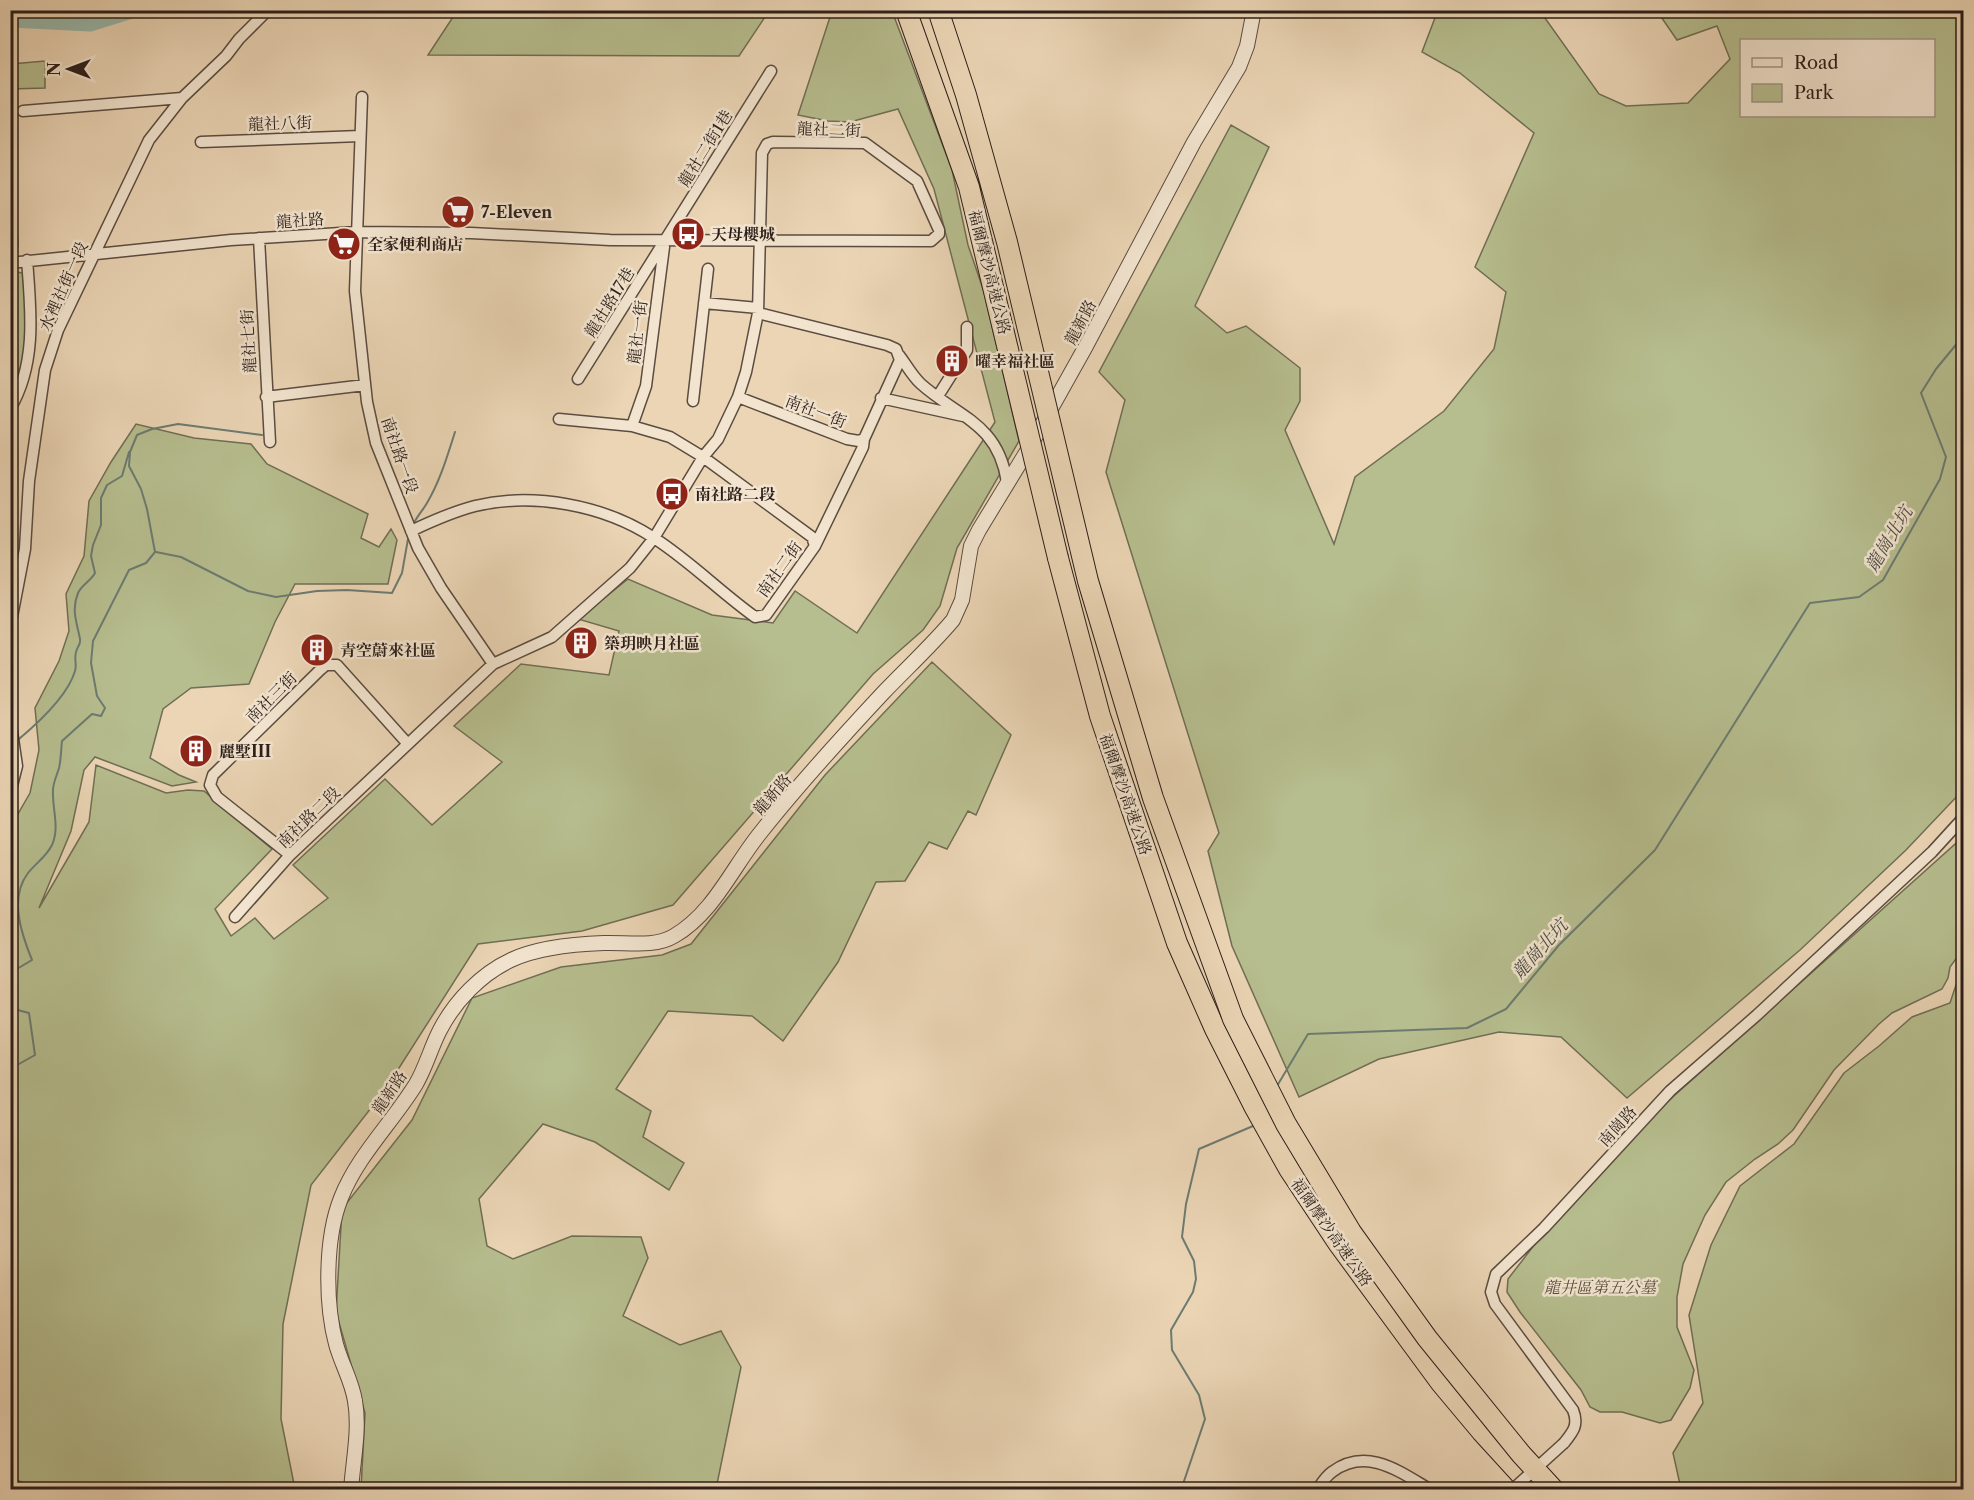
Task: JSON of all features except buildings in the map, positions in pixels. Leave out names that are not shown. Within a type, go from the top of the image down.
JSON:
[{"type":"highway","name":"福爾摩沙高速公路","points":[[906,10],[969,187],[1058,558],[1100,716],[1177,942],[1215,1029],[1289,1169],[1338,1243],[1441,1383],[1535,1490]]},
{"type":"highway","name":"福爾摩沙高速公路","points":[[938,10],[966,95],[1007,242],[1054,444],[1092,593],[1153,798],[1233,1019],[1286,1124],[1351,1232],[1427,1338],[1521,1454],[1554,1490]]},
{"type":"street","name":"水裡社街一段","points":[[10,627],[25,549],[29,481],[45,370],[58,330],[149,140],[182,98],[226,56],[239,39],[268,10]]},
{"type":"street","name":"龍新路","points":[[351,1490],[356,1407],[330,1321],[328,1250],[340,1200],[355,1168],[416,1083],[441,1029],[458,1002],[490,972],[512,959],[534,952],[604,943],[665,941],[683,930],[706,909],[759,833],[858,721],[953,620],[962,600],[972,546],[979,530],[1052,407],[1194,142],[1239,67],[1247,46],[1254,10]]},
{"type":"street","name":"龍社二街1巷","points":[[665,240],[771,71]]},
{"type":"street","points":[[356,232],[362,97]]},
{"type":"street","points":[[22,111],[182,98]]},
{"type":"street","name":"龍社八街","points":[[201,142],[360,136]]},
{"type":"street","name":"龍社二街","points":[[665,240],[761,241],[930,241],[939,234],[917,181],[865,143],[773,142],[767,144],[762,153],[761,241]]},
{"type":"street","name":"龍社路","points":[[10,263],[259,238],[356,232],[471,233],[518,237],[665,240]]},
{"type":"street","name":"南社路一段","points":[[356,232],[355,291],[365,385],[376,443],[418,548],[441,588],[493,664]]},
{"type":"street","name":"龍社七街","points":[[259,238],[270,442]]},
{"type":"street","name":"龍社路17巷","points":[[578,379],[665,240]]},
{"type":"street","name":"龍社一街","points":[[632,426],[646,386],[665,240]]},
{"type":"street","name":"南社路二段","points":[[235,917],[290,855],[493,664],[552,637],[630,568],[654,538],[703,457],[718,439],[738,397],[751,351],[758,310],[761,241]]},
{"type":"street","points":[[10,409],[26,374],[32,329],[27,260]]},
{"type":"street","points":[[693,401],[708,269]]},
{"type":"street","points":[[704,303],[758,310],[896,349],[921,384],[970,418],[996,449],[1005,470],[1007,482]]},
{"type":"street","points":[[938,396],[967,350],[967,327]]},
{"type":"street","name":"南社一街","points":[[738,397],[854,441],[864,439],[898,365],[899,355]]},
{"type":"street","points":[[266,397],[365,385]]},
{"type":"street","points":[[881,398],[970,418]]},
{"type":"street","name":"南社二街","points":[[411,531],[475,506],[503,502],[542,501],[600,512],[654,538],[755,617],[766,615],[815,546],[812,537],[703,457],[670,437],[632,426],[559,419]]},
{"type":"street","points":[[815,546],[864,439]]},
{"type":"street","name":"南社三街","points":[[290,855],[217,797],[210,785],[213,776],[320,670],[326,665],[337,665],[407,743]]},
{"type":"street","points":[[10,718],[17,766],[10,793]]},
{"type":"street","name":"南崗路","points":[[1512,1490],[1564,1443],[1574,1431],[1577,1419],[1573,1410],[1495,1304],[1491,1292],[1496,1274],[1544,1228],[1670,1091],[1757,1015],[1932,852],[1964,818]]},
{"type":"street","points":[[1317,1490],[1332,1472],[1350,1463],[1369,1461],[1387,1464],[1431,1490]]},
{"type":"green space","points":[[1438,10],[1540,11],[1599,94],[1626,106],[1688,103],[1730,59],[1717,26],[1677,40],[1657,11],[1963,11],[1963,790],[1906,850],[1800,950],[1627,1098],[1561,1037],[1499,1032],[1379,1059],[1299,1097],[1232,946],[1208,851],[1219,833],[1106,472],[1125,400],[1099,372],[1231,125],[1269,147],[1195,306],[1227,333],[1246,326],[1300,368],[1300,401],[1285,430],[1334,544],[1355,477],[1444,411],[1494,349],[1506,292],[1475,267],[1534,133],[1460,73],[1422,52]]},
{"type":"green space","points":[[457,11],[769,11],[739,56],[428,55]]},
{"type":"green space","points":[[832,11],[892,11],[952,170],[968,245],[984,292],[1019,441],[957,548],[940,606],[923,630],[873,674],[673,905],[582,931],[478,944],[385,1090],[311,1185],[283,1324],[281,1419],[295,1489],[43,1490],[11,1478],[11,826],[30,793],[39,750],[35,708],[59,661],[69,631],[66,594],[84,556],[89,501],[136,424],[194,438],[251,444],[267,464],[368,514],[361,538],[379,547],[391,529],[397,540],[388,584],[295,584],[275,622],[249,684],[191,688],[163,709],[150,758],[196,782],[172,786],[95,757],[84,770],[71,831],[39,908],[89,822],[96,765],[166,793],[188,790],[204,791],[272,849],[215,909],[231,936],[255,918],[274,939],[328,898],[293,865],[385,779],[432,825],[502,762],[454,726],[521,664],[609,675],[619,631],[578,619],[628,579],[712,615],[773,623],[795,591],[857,633],[995,422],[934,189],[898,109],[850,122],[828,121],[798,115]]},
{"type":"green space","points":[[45,61],[45,88],[11,89],[11,64]]},
{"type":"green space","points":[[10,107],[18,246],[11,247],[10,247]]},
{"type":"green space","points":[[11,273],[25,274],[26,345],[11,404]]},
{"type":"green space","points":[[932,662],[1011,735],[976,815],[968,811],[947,849],[929,842],[905,881],[876,882],[838,962],[783,1041],[752,1016],[668,1011],[616,1089],[651,1111],[643,1137],[684,1163],[669,1190],[595,1142],[543,1124],[479,1199],[487,1246],[513,1259],[572,1236],[641,1237],[648,1258],[623,1316],[680,1345],[721,1331],[741,1367],[716,1489],[361,1489],[365,1413],[336,1312],[342,1209],[412,1120],[472,998],[561,967],[662,955],[691,944],[825,775]]},
{"type":"green space","name":"龍井區第五公墓","points":[[1963,837],[1963,949],[1950,967],[1948,978],[1942,989],[1892,1013],[1879,1024],[1834,1070],[1793,1130],[1778,1144],[1726,1182],[1705,1215],[1683,1264],[1677,1297],[1677,1327],[1694,1370],[1690,1388],[1671,1420],[1660,1423],[1622,1412],[1600,1412],[1590,1407],[1581,1390],[1507,1292],[1508,1279],[1562,1209],[1618,1149],[1676,1094]]},
{"type":"green space","points":[[1963,964],[1963,1489],[1681,1489],[1673,1453],[1703,1403],[1689,1315],[1711,1245],[1740,1186],[1794,1144],[1844,1073],[1912,1017],[1950,1003]]},
{"type":"waterway","points":[[10,20],[90,24],[135,10]]},
{"type":"waterway","name":"龍崗北坑","points":[[1277,1086],[1308,1034],[1467,1028],[1506,1009],[1559,945],[1655,850],[1810,603],[1859,597],[1883,580],[1940,479],[1946,457],[1921,393],[1936,369],[1964,335]]},
{"type":"waterway","points":[[10,973],[32,960],[21,927],[19,893],[28,873],[47,853],[54,838],[56,825],[53,787],[60,765],[62,741],[92,714],[101,716],[105,708],[97,696],[91,663],[93,641],[129,570],[146,563],[155,552],[141,489],[129,466],[130,452],[137,435],[152,429],[178,424],[262,435]]},
{"type":"waterway","points":[[414,523],[436,486],[455,432]]},
{"type":"waterway","points":[[18,744],[19,739],[59,699],[75,671],[75,654],[80,641],[75,616],[76,599],[80,590],[95,573],[91,556],[101,525],[101,498],[107,485],[122,476],[129,452]]},
{"type":"waterway","points":[[156,552],[181,557],[248,591],[276,597],[317,591],[392,593],[402,573],[408,539]]},
{"type":"waterway","points":[[10,1008],[29,1013],[35,1055],[10,1069]]},
{"type":"waterway","name":"龍崗北坑","points":[[1181,1490],[1205,1419],[1199,1395],[1172,1350],[1171,1330],[1193,1292],[1196,1279],[1194,1261],[1182,1237],[1186,1204],[1199,1149],[1254,1124]]},
{"type":"place","name":"7-Eleven","points":[[458,212]]},
{"type":"place","name":"天母櫻城","points":[[688,234]]},
{"type":"place","name":"全家便利商店","points":[[344,244]]},
{"type":"place","name":"曜幸福社區","points":[[952,361]]},
{"type":"place","name":"南社路二段","points":[[672,494]]},
{"type":"place","name":"築玥映月社區","points":[[581,643]]},
{"type":"place","name":"青空蔚來社區","points":[[317,650]]},
{"type":"place","name":"麗墅III","points":[[196,751]]}]
